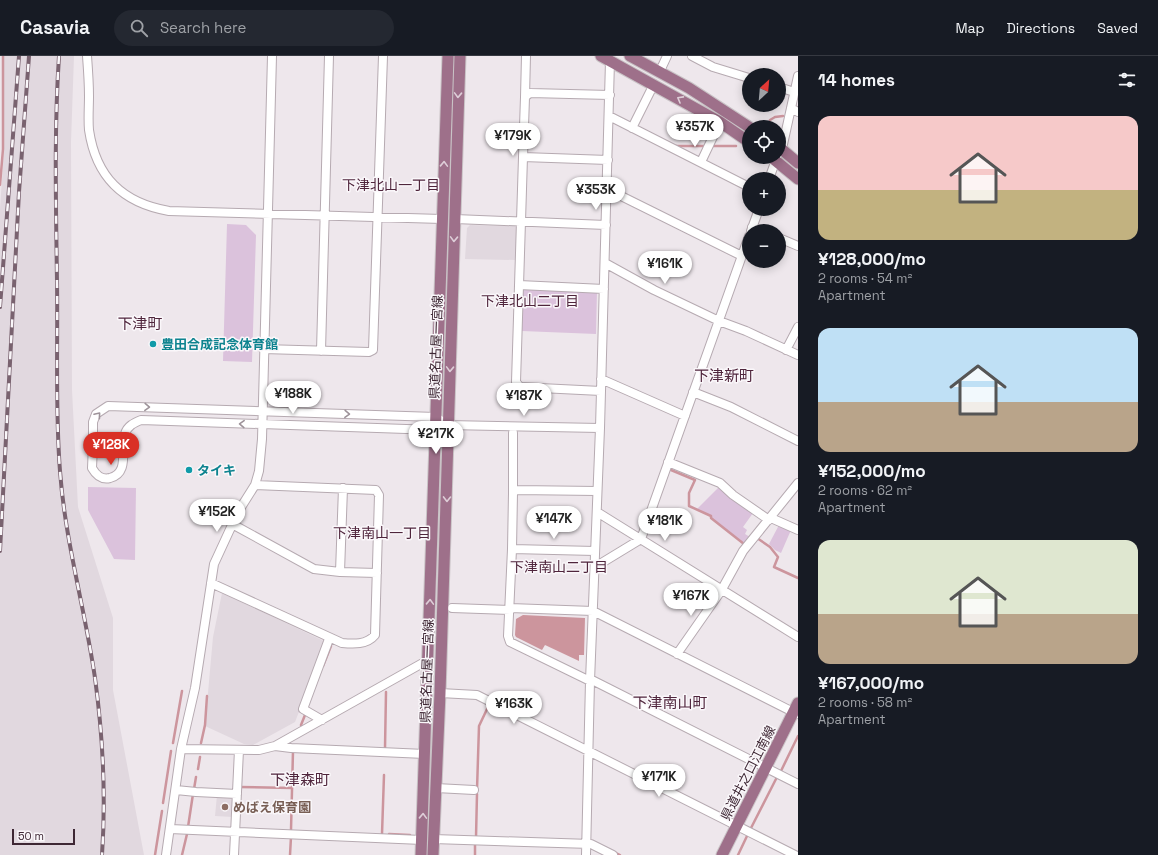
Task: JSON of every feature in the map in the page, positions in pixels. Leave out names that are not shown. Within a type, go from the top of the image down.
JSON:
[{"type":"main road","name":"県道名古屋一宮線","points":[[421,855],[448,56]]},
{"type":"main road","name":"県道名古屋一宮線","points":[[433,855],[447,510],[448,425],[460,56]]},
{"type":"main road","points":[[630,56],[660,71],[742,122]]},
{"type":"main road","points":[[606,58],[720,122],[742,137]]},
{"type":"main road","points":[[786,158],[798,163]]},
{"type":"main road","points":[[785,164],[798,179]]},
{"type":"main road","name":"県道井之口江南線","points":[[722,855],[797,710]]},
{"type":"street","points":[[87,56],[89,129],[98,162],[104,173],[121,192],[143,204],[169,211],[442,219]]},
{"type":"street","points":[[166,855],[181,749],[195,688],[214,564],[238,512],[255,485],[259,472],[262,424],[272,56]]},
{"type":"street","points":[[321,350],[329,56]]},
{"type":"street","points":[[263,349],[369,352],[373,350],[383,56]]},
{"type":"street","points":[[526,56],[516,382],[520,387],[601,390]]},
{"type":"street","points":[[660,71],[667,56]]},
{"type":"street","points":[[692,56],[713,67],[742,76]]},
{"type":"street","points":[[586,855],[590,680],[600,428],[610,95],[606,58]]},
{"type":"street","points":[[786,131],[794,110],[794,92],[798,76]]},
{"type":"street","points":[[632,128],[654,84]]},
{"type":"street","points":[[786,89],[794,92]]},
{"type":"street","points":[[525,97],[530,93],[610,95]]},
{"type":"street","points":[[609,116],[742,183]]},
{"type":"street","points":[[700,162],[720,122]]},
{"type":"street","points":[[523,157],[608,160]]},
{"type":"street","points":[[595,567],[641,539],[742,256],[607,189]]},
{"type":"street","points":[[454,219],[606,225]]},
{"type":"street","points":[[786,241],[798,246]]},
{"type":"street","points":[[605,263],[654,290],[719,321],[746,330],[798,355]]},
{"type":"street","points":[[519,286],[604,288]]},
{"type":"street","points":[[786,350],[798,327]]},
{"type":"street","points":[[601,379],[685,416]]},
{"type":"street","points":[[694,392],[731,407],[798,441]]},
{"type":"street","points":[[448,425],[436,417],[108,406],[96,414],[93,422],[92,468],[97,476],[106,479],[114,477],[120,472],[124,461],[124,435],[127,429],[141,420],[435,430],[448,425],[600,428]]},
{"type":"street","points":[[514,433],[512,549],[508,636],[510,642],[590,680],[798,784]]},
{"type":"street","points":[[668,462],[720,483],[733,495],[770,519],[798,530]]},
{"type":"street","points":[[678,654],[722,591],[743,551],[798,483]]},
{"type":"street","points":[[211,583],[329,639],[342,643],[356,644],[371,640],[375,635],[379,495],[376,490],[255,485]]},
{"type":"street","points":[[340,572],[343,488]]},
{"type":"street","points":[[513,493],[516,490],[597,491]]},
{"type":"street","points":[[597,512],[798,638]]},
{"type":"street","points":[[232,524],[314,569],[340,572],[377,573]]},
{"type":"street","points":[[512,549],[595,551]]},
{"type":"street","points":[[452,608],[593,611],[678,654],[797,710]]},
{"type":"street","points":[[322,720],[303,710],[329,639]]},
{"type":"street","points":[[181,749],[259,750],[275,746],[428,660]]},
{"type":"street","points":[[440,693],[477,695],[795,855]]},
{"type":"street","points":[[275,746],[425,754]]},
{"type":"street","points":[[234,855],[239,750]]},
{"type":"street","points":[[436,788],[474,790]]},
{"type":"street","points":[[176,790],[237,794]]},
{"type":"street","points":[[170,830],[422,840]]},
{"type":"street","points":[[433,839],[591,844],[613,855]]},
{"type":"shaded area","points":[[4,56],[74,56],[71,142],[72,390],[78,507],[113,618],[113,690],[144,855],[0,855],[0,209],[4,149]]},
{"type":"shaded area","points":[[227,224],[246,225],[256,235],[252,362],[223,361]]},
{"type":"shaded area","points":[[470,225],[515,226],[518,229],[516,260],[465,259],[467,228]]},
{"type":"shaded area","points":[[526,288],[597,291],[596,334],[522,331],[522,291]]},
{"type":"shaded area","points":[[88,487],[136,488],[135,560],[114,559],[88,510]]},
{"type":"shaded area","points":[[719,487],[753,513],[743,527],[747,530],[745,534],[750,537],[745,544],[711,516],[697,509]]},
{"type":"shaded area","points":[[779,525],[791,530],[781,553],[769,544]]},
{"type":"shaded area","points":[[222,593],[326,642],[295,722],[253,745],[244,744],[205,726],[213,637]]},
{"type":"shaded area","points":[[523,615],[585,618],[584,655],[579,655],[579,661],[545,645],[542,650],[516,637],[516,619]]},
{"type":"shaded area","name":"めばえ保育園","points":[[217,795],[234,798],[233,817],[215,816]]},
{"type":"waterway","points":[[0,185],[3,149],[3,56]]},
{"type":"waterway","points":[[770,120],[775,117],[783,116]]},
{"type":"waterway","points":[[676,146],[705,146]]},
{"type":"waterway","points":[[712,146],[736,146]]},
{"type":"waterway","points":[[671,470],[695,480],[689,493],[689,506],[711,516],[711,518],[744,544]]},
{"type":"waterway","points":[[757,538],[770,547],[778,557],[774,567],[798,578]]},
{"type":"waterway","points":[[323,666],[331,646]]},
{"type":"waterway","points":[[173,743],[182,691]]},
{"type":"waterway","points":[[385,748],[386,692]]},
{"type":"waterway","points":[[201,743],[205,725],[207,696]]},
{"type":"waterway","points":[[477,790],[479,726],[488,707]]},
{"type":"waterway","points":[[301,725],[305,715]]},
{"type":"waterway","points":[[780,773],[798,736]]},
{"type":"waterway","points":[[163,803],[171,751]]},
{"type":"waterway","points":[[291,830],[293,751]]},
{"type":"waterway","points":[[198,769],[200,757]]},
{"type":"waterway","points":[[382,834],[384,775]]},
{"type":"waterway","points":[[194,789],[196,777]]},
{"type":"waterway","points":[[750,830],[777,777]]},
{"type":"waterway","points":[[239,787],[292,788]]},
{"type":"waterway","points":[[188,827],[193,794]]},
{"type":"waterway","points":[[476,837],[477,794]]},
{"type":"waterway","points":[[155,855],[162,811]]},
{"type":"waterway","points":[[182,855],[187,834]]},
{"type":"waterway","points":[[389,834],[410,835]]},
{"type":"waterway","points":[[738,855],[747,836]]},
{"type":"waterway","points":[[290,855],[291,837]]},
{"type":"waterway","points":[[475,843],[475,855]]},
{"type":"waterway","points":[[614,852],[620,855]]},
{"type":"railway","points":[[0,307],[19,56]]},
{"type":"railway","points":[[0,551],[19,192],[29,56]]},
{"type":"railway","points":[[59,56],[56,112],[58,447],[66,523],[91,652],[98,700],[104,789],[102,855]]},
{"type":"place","name":"豊田合成記念体育館","points":[[153,344]]},
{"type":"place","name":"タイキ","points":[[189,470]]},
{"type":"place","name":"めばえ保育園","points":[[225,807]]},
{"type":"district","name":"下津北山一丁目","points":[[391,185]]},
{"type":"district","name":"下津北山二丁目","points":[[530,301]]},
{"type":"district","name":"下津町","points":[[140,323]]},
{"type":"district","name":"下津新町","points":[[724,375]]},
{"type":"district","name":"下津南山一丁目","points":[[382,533]]},
{"type":"district","name":"下津南山二丁目","points":[[559,567]]},
{"type":"district","name":"下津南山町","points":[[670,702]]},
{"type":"district","name":"下津森町","points":[[300,779]]}]
